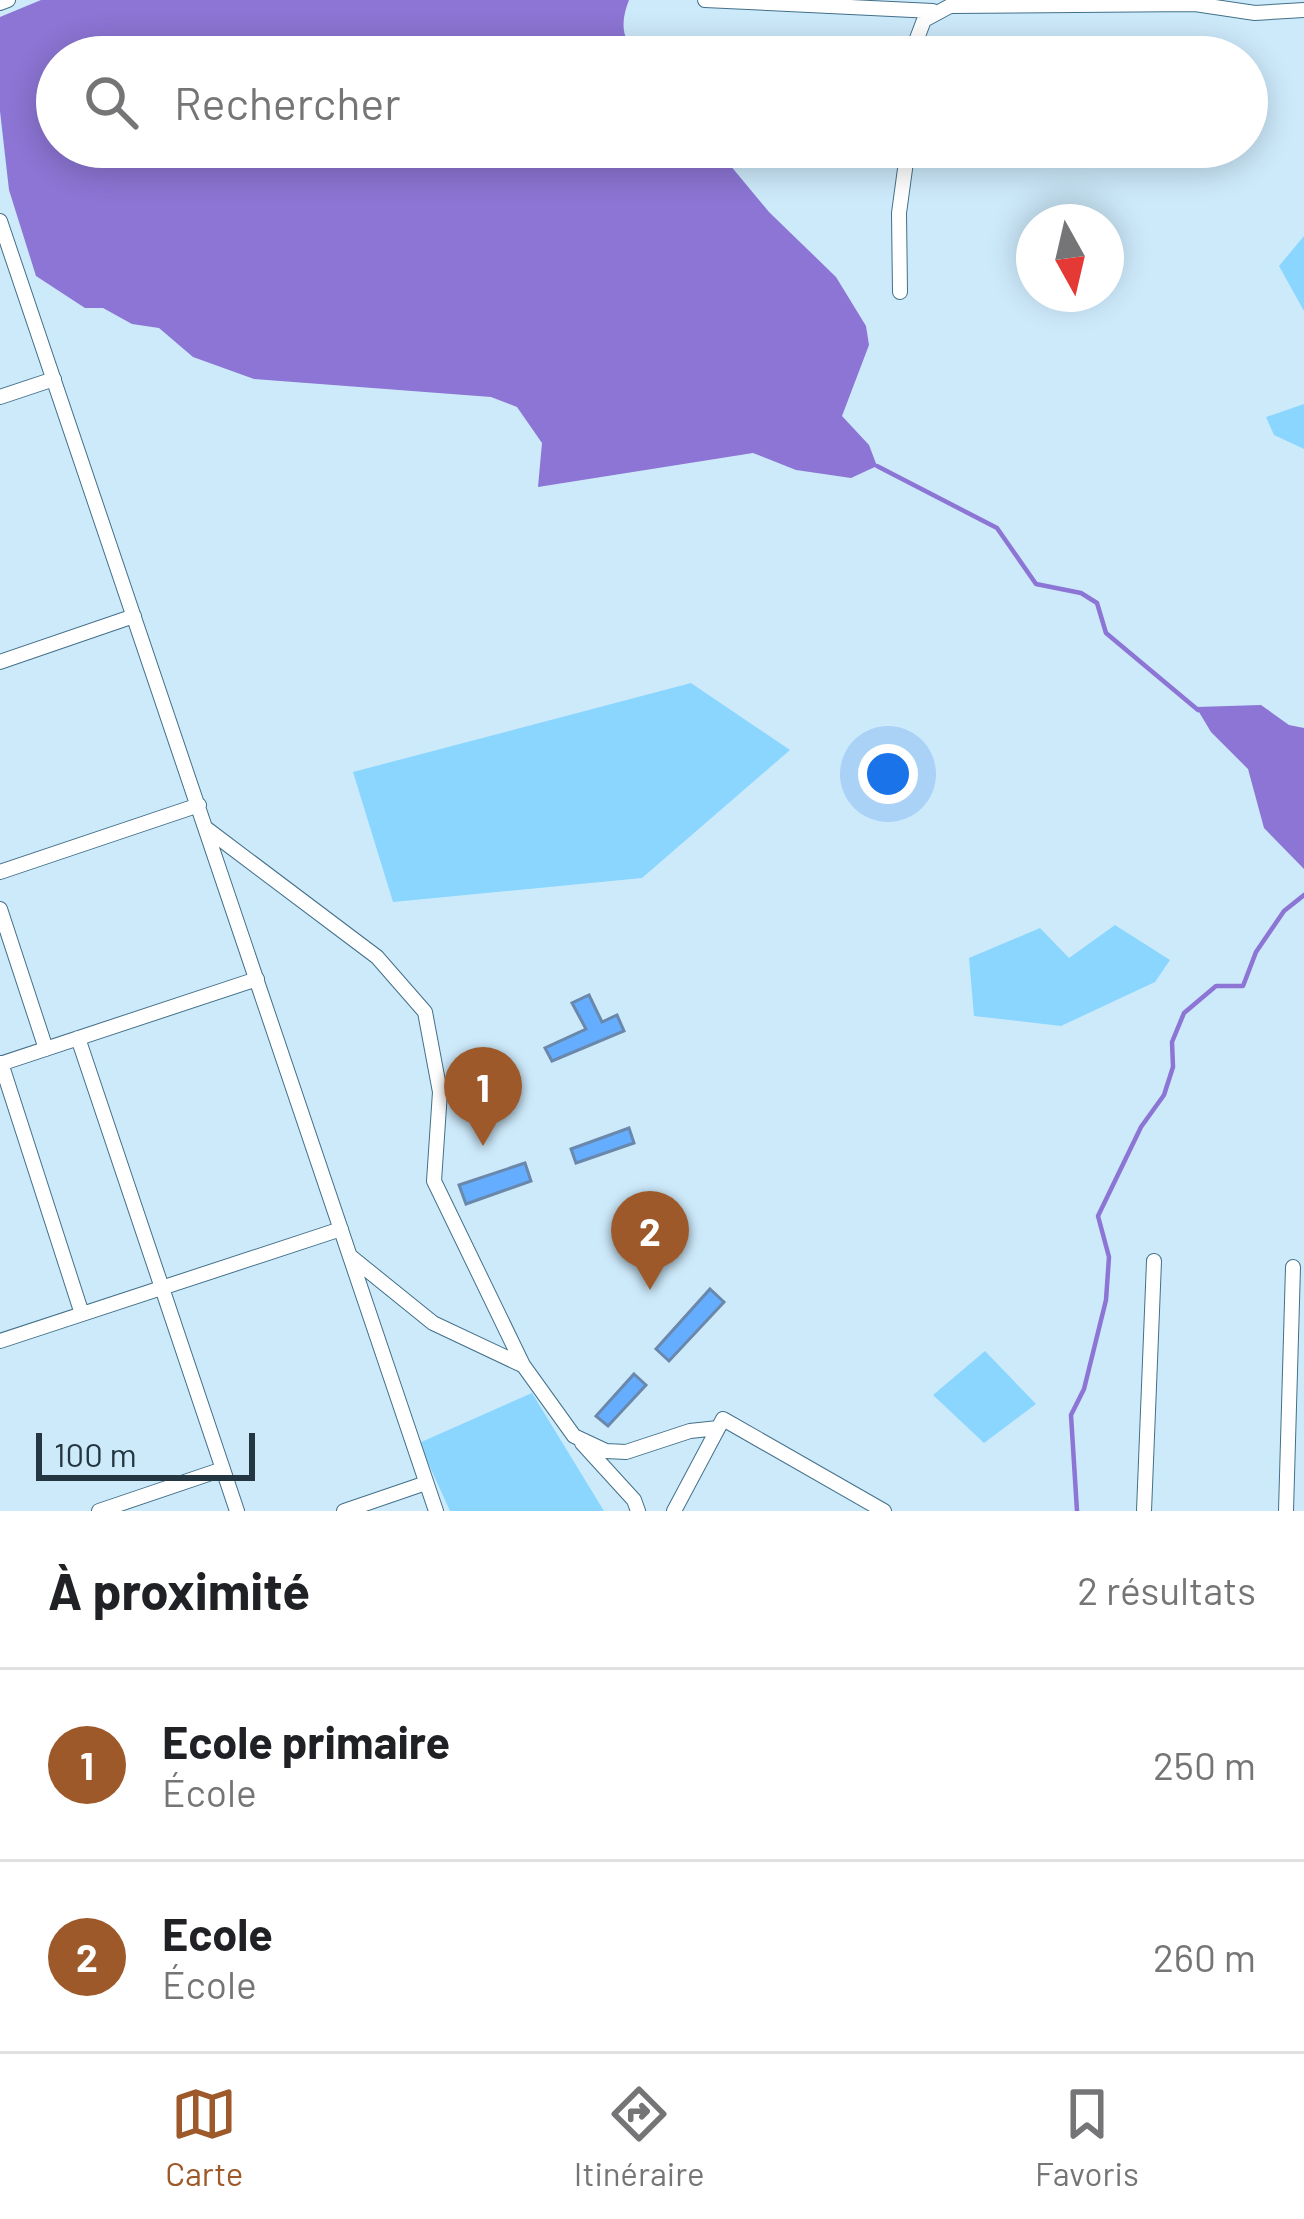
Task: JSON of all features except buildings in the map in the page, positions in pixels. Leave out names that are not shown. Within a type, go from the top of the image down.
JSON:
[{"type":"street","points":[[705,0],[933,11],[950,6],[1100,4],[1195,4],[1255,13],[1304,10]]},
{"type":"street","points":[[918,36],[933,11]]},
{"type":"street","points":[[900,292],[899,213],[905,168]]},
{"type":"street","points":[[0,221],[436,1511]]},
{"type":"street","points":[[0,397],[54,379]]},
{"type":"street","points":[[0,662],[134,616]]},
{"type":"street","points":[[0,872],[199,805]]},
{"type":"street","points":[[207,829],[377,957],[425,1012],[440,1092],[434,1181],[523,1365],[574,1436],[634,1500],[638,1511]]},
{"type":"street","points":[[0,909],[46,1049]]},
{"type":"street","points":[[82,1314],[0,1064],[257,979]]},
{"type":"street","points":[[78,1038],[237,1511]]},
{"type":"street","points":[[0,1341],[341,1229]]},
{"type":"street","points":[[350,1256],[433,1323],[523,1365]]},
{"type":"street","points":[[1144,1511],[1154,1262]]},
{"type":"street","points":[[1286,1511],[1296,1485],[1292,1267]]},
{"type":"street","points":[[674,1511],[723,1419],[884,1511]]},
{"type":"street","points":[[574,1436],[606,1450],[626,1452],[718,1428]]},
{"type":"street","points":[[99,1511],[223,1469]]},
{"type":"street","points":[[344,1511],[427,1483]]},
{"type":"shaded area","points":[[41,0],[629,0],[624,16],[626,36],[36,36],[36,168],[732,168],[769,212],[836,277],[866,326],[869,345],[842,416],[869,445],[877,466],[851,478],[796,470],[753,453],[538,487],[542,443],[517,407],[491,397],[254,379],[193,357],[159,328],[132,324],[103,308],[85,308],[36,276],[9,190],[0,111],[0,17]]},
{"type":"shaded area","points":[[1304,236],[1304,311],[1279,266]]},
{"type":"shaded area","points":[[1304,404],[1304,449],[1274,435],[1266,417]]},
{"type":"shaded area","points":[[691,683],[790,750],[642,878],[393,902],[353,772]]},
{"type":"shaded area","points":[[1261,705],[1289,725],[1304,728],[1304,869],[1264,828],[1248,769],[1211,732],[1196,707]]},
{"type":"shaded area","points":[[1115,925],[1170,960],[1155,982],[1061,1026],[974,1016],[969,958],[1040,928],[1069,958]]},
{"type":"shaded area","points":[[985,1351],[1036,1404],[984,1443],[933,1395]]},
{"type":"shaded area","points":[[532,1393],[604,1511],[450,1511],[419,1443]]},
{"type":"waterway","points":[[877,466],[997,528],[1036,584],[1081,593],[1097,603],[1106,633],[1198,710]]},
{"type":"waterway","points":[[1077,1511],[1071,1415],[1084,1389],[1106,1300],[1109,1257],[1098,1216],[1141,1127],[1164,1095],[1173,1067],[1172,1042],[1184,1013],[1216,986],[1243,986],[1256,952],[1284,911],[1304,895]]},
{"type":"place","name":"Ecole primaire","points":[[483,1146]]},
{"type":"place","name":"Ecole","points":[[650,1290]]}]
